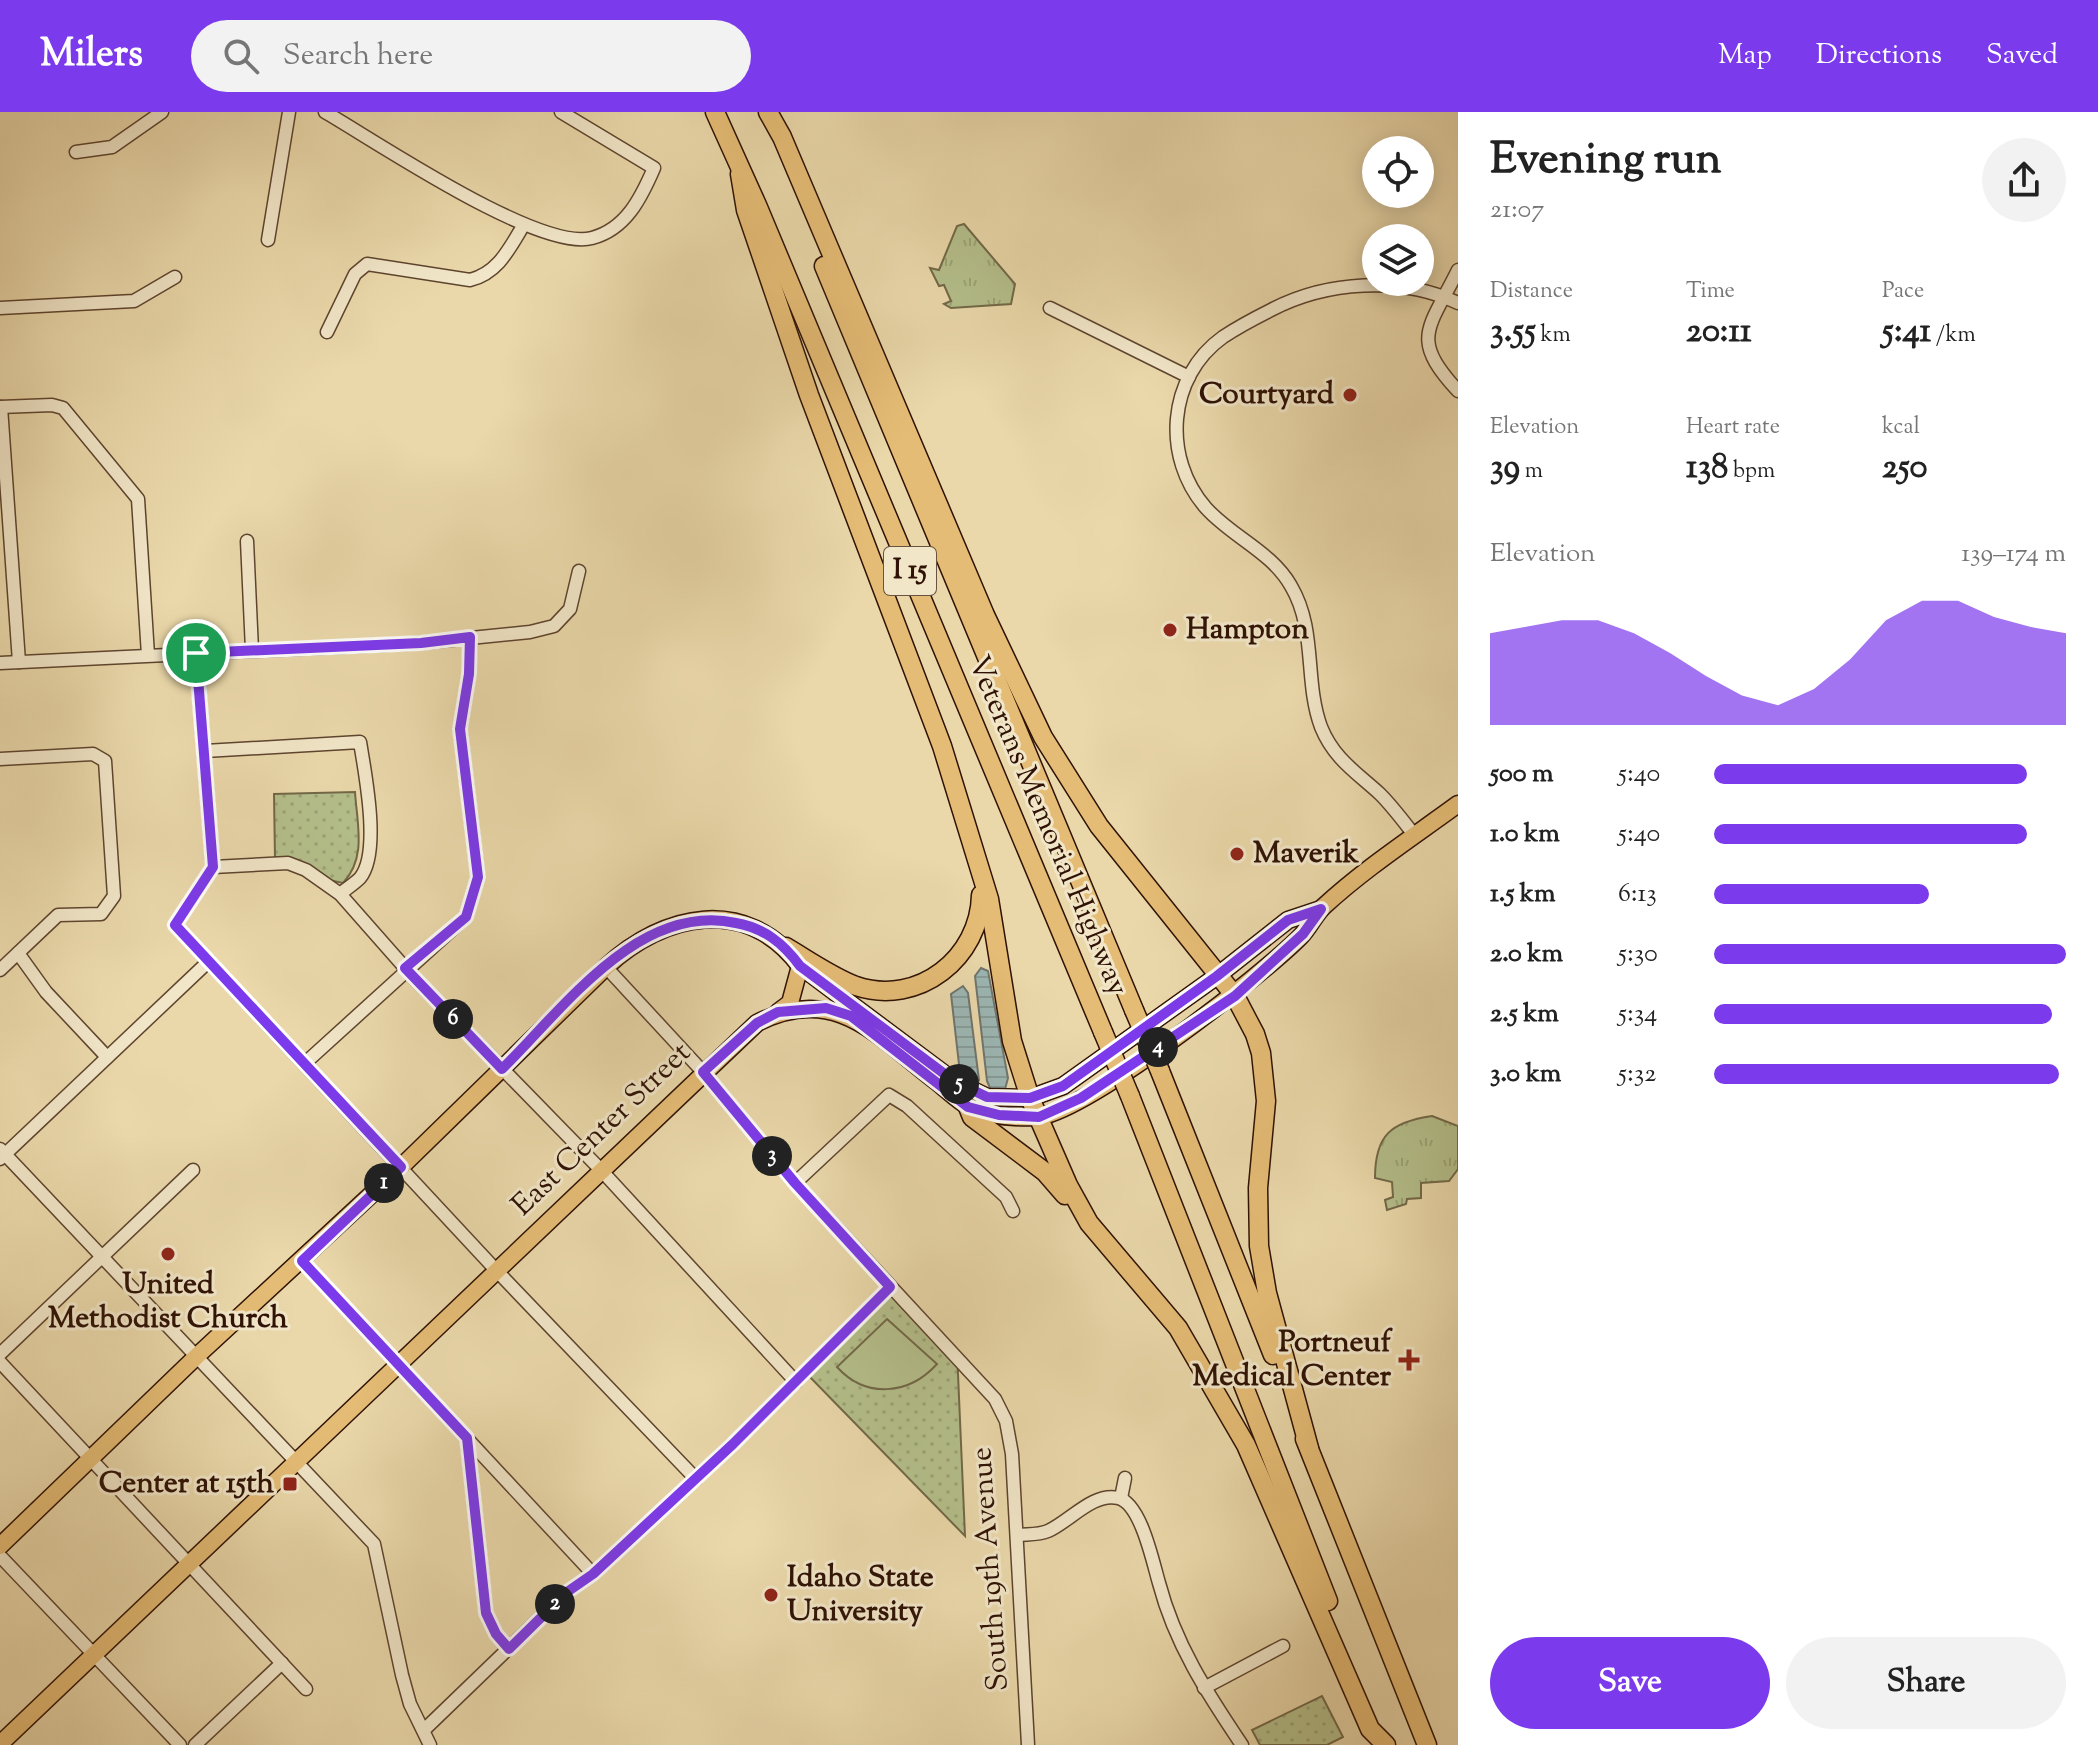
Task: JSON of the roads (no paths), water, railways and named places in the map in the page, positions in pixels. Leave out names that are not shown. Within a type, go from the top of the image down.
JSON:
[{"type":"highway","name":"Veterans Memorial Highway","points":[[715,112],[740,174],[763,219],[1130,1096],[1386,1745]]},
{"type":"highway","name":"Veterans Memorial Highway","points":[[766,112],[771,139],[1038,787],[1160,1071],[1427,1745]]},
{"type":"highway","points":[[766,112],[782,137],[985,615],[1043,737],[1099,826],[1235,996],[1248,1017],[1261,1053],[1266,1101],[1258,1188],[1259,1246],[1267,1293],[1309,1448]]},
{"type":"highway","points":[[740,174],[746,210],[809,395],[942,746],[989,899],[1012,1041],[1030,1098],[1068,1185],[1089,1223]]},
{"type":"highway","points":[[786,947],[858,986],[888,990],[930,979],[957,961],[980,923],[979,869]]},
{"type":"highway","points":[[968,1107],[972,1117],[1045,1172],[1178,1328],[1207,1373],[1246,1445],[1370,1729],[1386,1745]]},
{"type":"main road","name":"East Center Street","points":[[0,1744],[495,1269],[757,1023],[778,1012],[814,1007],[851,1016],[968,1107],[999,1115],[1039,1117],[1081,1098],[1235,996],[1303,934],[1321,909],[1458,804]]},
{"type":"main road","name":"East Center Street","points":[[786,947],[800,966],[954,1081],[987,1097],[1030,1098],[1063,1086],[1217,976],[1288,920],[1321,909]]},
{"type":"main road","points":[[0,1546],[199,1354],[401,1167],[626,948],[655,930],[691,919],[748,925],[786,947]]},
{"type":"main road","points":[[778,1012],[790,1003],[800,966]]},
{"type":"street","points":[[76,152],[112,147],[162,112]]},
{"type":"street","points":[[268,240],[289,112]]},
{"type":"street","points":[[325,112],[523,226],[561,239],[589,239],[616,227],[643,193],[654,168],[561,112]]},
{"type":"street","points":[[327,332],[355,274],[367,264],[470,280],[486,276],[502,260],[523,226]]},
{"type":"street","points":[[1458,270],[1428,335],[1427,347],[1438,371],[1458,391]]},
{"type":"street","points":[[0,308],[134,301],[175,277]]},
{"type":"street","points":[[1415,836],[1379,793],[1342,763],[1330,745],[1317,714],[1308,628],[1291,584],[1270,561],[1220,522],[1194,493],[1175,436],[1178,406],[1189,377],[1222,338],[1309,293],[1392,287],[1429,291],[1458,303]]},
{"type":"street","points":[[1050,308],[1189,377]]},
{"type":"street","points":[[19,662],[0,407],[52,405],[63,408],[138,499],[148,655]]},
{"type":"street","points":[[247,541],[252,650]]},
{"type":"street","points":[[0,663],[421,643],[514,634],[554,626],[570,609],[579,571]]},
{"type":"street","points":[[304,1064],[405,968],[466,917],[478,877],[460,729],[469,674],[470,637]]},
{"type":"street","points":[[196,653],[213,867],[175,925],[495,1269],[696,1479]]},
{"type":"street","points":[[205,751],[360,742],[370,830],[368,860],[360,877],[340,894]]},
{"type":"street","points":[[0,759],[93,754],[105,761],[114,896],[101,914],[58,915],[0,970]]},
{"type":"street","points":[[213,867],[288,863],[306,870],[340,894],[405,968],[601,1170],[796,1382]]},
{"type":"street","points":[[18,953],[46,992],[107,1057]]},
{"type":"street","points":[[209,961],[2,1154],[199,1354],[374,1544],[381,1562],[410,1704],[425,1729],[430,1745]]},
{"type":"street","name":"South 19th Avenue","points":[[606,967],[703,1072],[795,1183],[995,1399],[1006,1421],[1018,1535],[1028,1745]]},
{"type":"street","points":[[795,1183],[889,1095],[907,1106],[1006,1197],[1013,1211]]},
{"type":"street","points":[[0,1354],[193,1170]]},
{"type":"street","points":[[302,1261],[593,1574]]},
{"type":"street","points":[[425,1729],[567,1592],[593,1574],[696,1479],[890,1287]]},
{"type":"street","points":[[0,1362],[306,1689]]},
{"type":"street","points":[[467,1438],[486,1613],[496,1634],[509,1649]]},
{"type":"street","points":[[1121,1498],[1125,1478]]},
{"type":"street","points":[[1018,1535],[1045,1533],[1089,1504],[1109,1497],[1121,1498],[1140,1521],[1164,1602],[1186,1659],[1242,1745]]},
{"type":"street","points":[[0,1556],[180,1745]]},
{"type":"street","points":[[1204,1688],[1283,1646]]},
{"type":"street","points":[[195,1745],[282,1663]]},
{"type":"water","points":[[981,968],[988,971],[1008,1078],[1004,1093],[993,1095],[987,1081],[975,976]]},
{"type":"water","points":[[963,986],[968,993],[979,1080],[975,1087],[961,1082],[951,994]]},
{"type":"place","name":"Courtyard","points":[[1350,395]]},
{"type":"place","name":"Hampton","points":[[1170,630]]},
{"type":"place","name":"Maverik","points":[[1237,854]]},
{"type":"place","name":"United Methodist Church","points":[[168,1254]]},
{"type":"place","name":"Portneuf Medical Center","points":[[1409,1360]]},
{"type":"place","name":"Center at 15th","points":[[290,1484]]},
{"type":"place","name":"Idaho State University","points":[[771,1595]]}]
